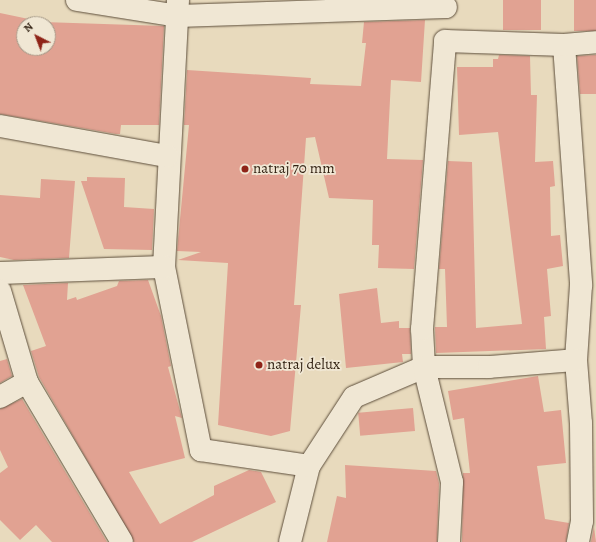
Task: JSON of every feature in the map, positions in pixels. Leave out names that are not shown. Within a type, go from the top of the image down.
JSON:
[{"type":"street","points":[[77,0],[178,8],[447,4],[422,329],[424,367],[452,482],[450,542]]},
{"type":"street","points":[[178,8],[167,156],[164,267],[201,450],[309,466]]},
{"type":"street","points":[[445,41],[564,45],[596,42]]},
{"type":"street","points":[[564,45],[588,284],[576,360],[589,422],[582,521],[578,542]]},
{"type":"street","points":[[0,126],[167,156]]},
{"type":"street","points":[[0,273],[164,267]]},
{"type":"street","points":[[0,291],[27,382],[122,542]]},
{"type":"street","points":[[290,542],[309,466],[354,396],[424,367],[489,367],[576,360]]},
{"type":"street","points":[[0,396],[27,382]]},
{"type":"building","points":[[503,0],[541,0],[541,30],[503,30]]},
{"type":"building","points":[[574,0],[596,0],[596,31],[574,31]]},
{"type":"building","points":[[0,13],[16,16],[16,56],[56,56],[56,22],[164,26],[159,125],[121,125],[120,134],[0,114]]},
{"type":"building","points":[[425,20],[421,82],[391,80],[387,159],[423,160],[414,269],[378,268],[379,245],[372,245],[373,200],[329,198],[315,137],[306,138],[294,305],[301,305],[290,431],[271,436],[218,425],[228,263],[178,260],[201,252],[177,251],[189,125],[184,125],[187,70],[311,78],[310,84],[361,86],[366,43],[362,43],[364,22]]},
{"type":"building","points":[[499,55],[530,56],[531,95],[537,95],[535,162],[553,161],[555,186],[550,187],[551,236],[560,235],[563,266],[547,269],[551,316],[544,317],[546,349],[436,353],[435,327],[447,327],[445,269],[439,269],[448,161],[472,162],[476,328],[522,324],[498,132],[459,135],[457,67],[493,67],[493,59],[498,59]]},
{"type":"building","points":[[596,55],[596,94],[580,94],[577,56]]},
{"type":"building","points":[[87,177],[125,178],[124,207],[154,209],[152,250],[104,249],[81,181],[87,181]]},
{"type":"building","points":[[41,179],[75,181],[69,258],[14,260],[0,257],[0,195],[40,198]]},
{"type":"building","points":[[148,280],[161,316],[171,366],[168,367],[182,418],[175,416],[185,458],[129,472],[160,524],[214,495],[214,486],[249,470],[261,472],[276,502],[192,542],[134,542],[39,377],[31,351],[46,346],[23,285],[68,283],[67,300],[76,297],[77,300],[117,286],[119,281]]},
{"type":"building","points":[[377,288],[381,323],[399,321],[399,328],[410,328],[411,354],[402,354],[403,362],[346,368],[339,294]]},
{"type":"building","points":[[7,359],[12,376],[0,383],[0,361]]},
{"type":"building","points":[[538,376],[544,412],[561,410],[566,463],[537,466],[545,519],[569,523],[566,542],[462,542],[463,473],[470,473],[464,418],[453,420],[448,391]]},
{"type":"building","points":[[22,399],[107,542],[52,542],[36,525],[20,540],[0,520],[0,473],[8,467],[0,450],[0,409]]},
{"type":"building","points":[[413,408],[415,431],[360,436],[358,413]]},
{"type":"building","points":[[345,465],[436,471],[439,483],[437,542],[327,542],[337,496],[346,498]]},
{"type":"building","points":[[594,527],[596,542],[591,542]]},
{"type":"place","name":"natraj 70 mm","points":[[245,169]]},
{"type":"place","name":"natraj delux","points":[[259,365]]}]
